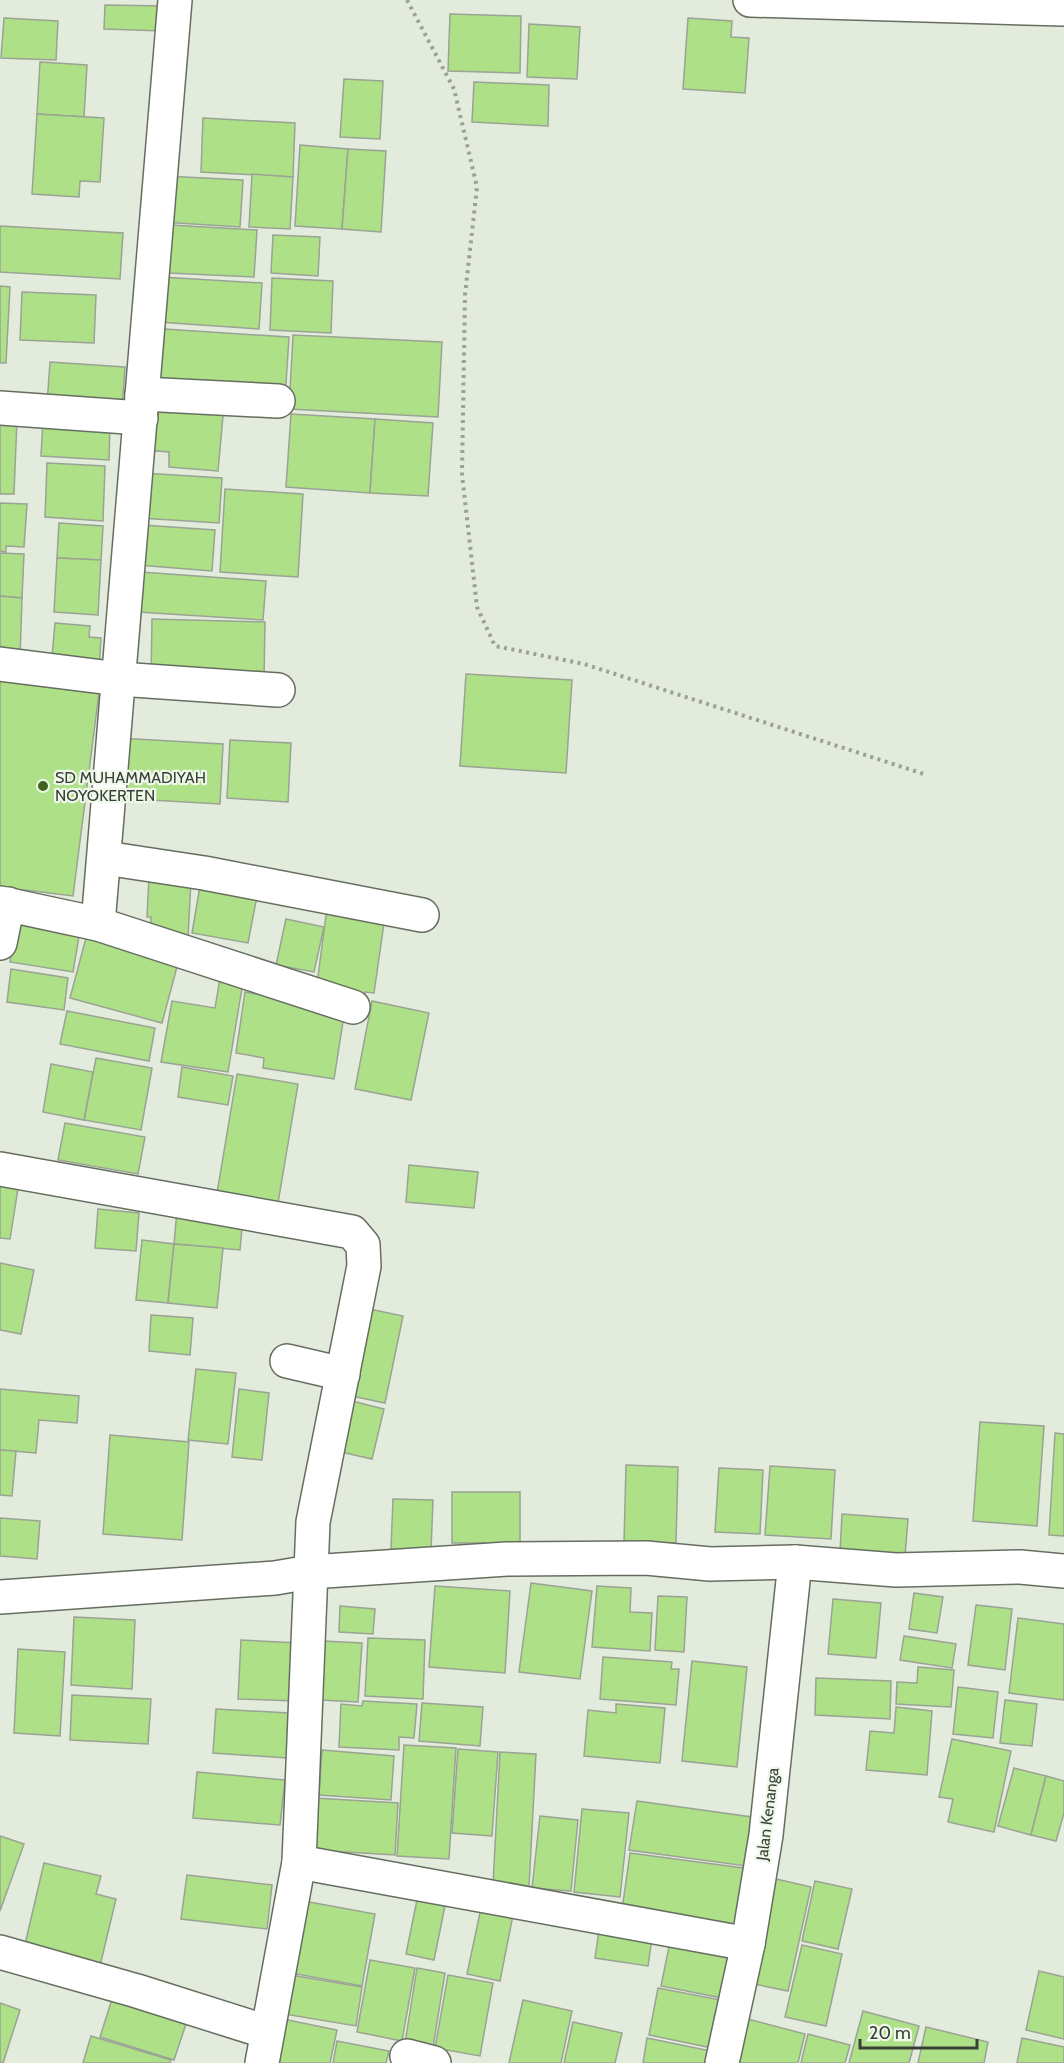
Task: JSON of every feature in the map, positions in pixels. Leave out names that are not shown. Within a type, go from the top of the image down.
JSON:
[{"type":"street","points":[[98,924],[175,0]]},
{"type":"street","points":[[750,0],[1064,9]]},
{"type":"street","points":[[0,408],[278,401]]},
{"type":"street","points":[[0,664],[119,679],[278,690]]},
{"type":"street","points":[[105,858],[204,873],[423,915]]},
{"type":"street","points":[[0,943],[4,904],[98,924],[353,1007]]},
{"type":"street","points":[[0,1169],[352,1232],[363,1245],[364,1266],[313,1522],[299,1862],[264,2048],[137,1990],[0,1952]]},
{"type":"street","points":[[287,1361],[343,1374]]},
{"type":"street","points":[[0,1597],[507,1559],[646,1558],[710,1564],[795,1562],[896,1570],[1020,1567],[1064,1570]]},
{"type":"street","name":"Jalan Kenanga","points":[[722,2063],[748,1944],[766,1835],[795,1562]]},
{"type":"street","points":[[299,1862],[748,1944]]},
{"type":"path","points":[[407,0],[454,89],[477,187],[465,295],[462,474],[477,607],[495,645],[584,664],[927,775]]},
{"type":"building","points":[[105,5],[164,6],[163,31],[104,29]]},
{"type":"building","points":[[450,14],[521,16],[520,73],[448,71]]},
{"type":"building","points":[[4,18],[58,21],[56,60],[1,58]]},
{"type":"building","points":[[688,18],[732,21],[731,37],[749,38],[745,93],[683,89]]},
{"type":"building","points":[[529,24],[580,27],[577,79],[527,77]]},
{"type":"building","points":[[40,62],[87,65],[84,117],[37,114]]},
{"type":"building","points":[[344,79],[383,81],[380,139],[340,137]]},
{"type":"building","points":[[474,82],[549,85],[548,126],[472,122]]},
{"type":"building","points":[[37,114],[104,118],[100,182],[80,181],[79,197],[32,194]]},
{"type":"building","points":[[203,118],[295,123],[293,177],[201,172]]},
{"type":"building","points":[[300,145],[348,149],[342,229],[295,226]]},
{"type":"building","points":[[348,149],[386,151],[381,232],[342,229]]},
{"type":"building","points":[[252,174],[293,177],[290,229],[249,227]]},
{"type":"building","points":[[165,176],[243,180],[240,227],[162,222]]},
{"type":"building","points":[[171,225],[257,230],[254,277],[169,273]]},
{"type":"building","points":[[0,226],[123,233],[120,279],[0,272]]},
{"type":"building","points":[[273,235],[320,237],[318,276],[271,273]]},
{"type":"building","points":[[161,277],[262,283],[259,329],[158,322]]},
{"type":"building","points":[[272,278],[333,281],[331,333],[270,330]]},
{"type":"building","points":[[0,286],[10,287],[6,363],[0,363]]},
{"type":"building","points":[[22,292],[96,295],[94,343],[20,340]]},
{"type":"building","points":[[149,328],[289,337],[285,399],[146,390]]},
{"type":"building","points":[[293,335],[442,342],[438,417],[289,409]]},
{"type":"building","points":[[50,362],[125,367],[122,409],[47,404]]},
{"type":"building","points":[[148,399],[224,405],[218,471],[169,467],[169,452],[144,450]]},
{"type":"building","points":[[291,414],[375,419],[370,493],[286,487]]},
{"type":"building","points":[[0,419],[17,419],[14,494],[0,494]]},
{"type":"building","points":[[43,419],[110,422],[109,460],[41,456]]},
{"type":"building","points":[[375,419],[433,423],[428,496],[370,493]]},
{"type":"building","points":[[47,463],[105,466],[103,521],[45,517]]},
{"type":"building","points":[[143,473],[222,478],[219,523],[140,518]]},
{"type":"building","points":[[225,489],[303,494],[298,577],[220,572]]},
{"type":"building","points":[[0,503],[27,504],[24,547],[6,546],[6,552],[0,551]]},
{"type":"building","points":[[59,523],[103,526],[101,560],[57,558]]},
{"type":"building","points":[[142,525],[215,530],[212,571],[138,565]]},
{"type":"building","points":[[0,553],[24,554],[22,598],[0,596]]},
{"type":"building","points":[[57,558],[101,560],[98,615],[54,612]]},
{"type":"building","points":[[141,572],[266,581],[263,620],[138,612]]},
{"type":"building","points":[[0,596],[22,598],[20,659],[0,658]]},
{"type":"building","points":[[152,619],[265,622],[264,680],[151,678]]},
{"type":"building","points":[[55,623],[90,626],[89,637],[101,638],[99,670],[51,667]]},
{"type":"building","name":"SD MUHAMMADIYAH NOYOKERTEN","points":[[0,672],[100,685],[73,896],[0,887]]},
{"type":"building","points":[[466,674],[572,680],[566,773],[460,766]]},
{"type":"building","points":[[118,738],[223,744],[220,804],[114,798]]},
{"type":"building","points":[[230,740],[291,743],[288,802],[227,798]]},
{"type":"building","points":[[149,877],[191,880],[188,938],[150,936],[151,917],[147,917]]},
{"type":"building","points":[[200,886],[257,896],[248,943],[192,933]]},
{"type":"building","points":[[327,908],[385,916],[374,993],[365,992],[363,1001],[317,984]]},
{"type":"building","points":[[17,916],[81,925],[73,972],[10,962]]},
{"type":"building","points":[[286,919],[324,927],[314,972],[276,965]]},
{"type":"building","points":[[86,938],[178,963],[162,1023],[70,998]]},
{"type":"building","points":[[11,969],[68,978],[64,1010],[7,1002]]},
{"type":"building","points":[[220,978],[243,982],[228,1072],[161,1062],[172,1001],[215,1008]]},
{"type":"building","points":[[245,992],[345,1009],[334,1079],[263,1068],[264,1058],[236,1053]]},
{"type":"building","points":[[372,1001],[429,1013],[411,1100],[355,1089]]},
{"type":"building","points":[[67,1011],[155,1028],[149,1061],[60,1044]]},
{"type":"building","points":[[96,1058],[152,1068],[141,1130],[84,1120]]},
{"type":"building","points":[[51,1064],[93,1072],[84,1120],[43,1112]]},
{"type":"building","points":[[182,1067],[233,1076],[228,1105],[178,1097]]},
{"type":"building","points":[[237,1074],[298,1084],[277,1209],[216,1199]]},
{"type":"building","points":[[65,1123],[145,1137],[138,1174],[58,1160]]},
{"type":"building","points":[[409,1165],[478,1172],[474,1208],[406,1202]]},
{"type":"building","points":[[0,1173],[20,1176],[10,1239],[0,1238]]},
{"type":"building","points":[[98,1209],[139,1213],[136,1251],[95,1248]]},
{"type":"building","points":[[177,1210],[243,1216],[240,1250],[174,1244]]},
{"type":"building","points":[[142,1240],[174,1244],[168,1303],[136,1300]]},
{"type":"building","points":[[174,1244],[223,1248],[217,1308],[168,1303]]},
{"type":"building","points":[[0,1263],[34,1270],[21,1334],[0,1330]]},
{"type":"building","points":[[360,1307],[403,1316],[385,1403],[342,1394]]},
{"type":"building","points":[[151,1315],[193,1318],[190,1355],[149,1351]]},
{"type":"building","points":[[196,1369],[236,1373],[228,1444],[188,1440]]},
{"type":"building","points":[[0,1389],[79,1396],[77,1423],[39,1420],[36,1453],[0,1450]]},
{"type":"building","points":[[239,1389],[269,1393],[262,1460],[232,1457]]},
{"type":"building","points":[[344,1399],[384,1409],[372,1459],[332,1450]]},
{"type":"building","points":[[980,1422],[1044,1426],[1037,1526],[973,1521]]},
{"type":"building","points":[[1055,1433],[1064,1434],[1064,1536],[1049,1535]]},
{"type":"building","points":[[110,1435],[189,1442],[182,1540],[103,1534]]},
{"type":"building","points":[[0,1450],[16,1451],[12,1496],[0,1495]]},
{"type":"building","points":[[626,1465],[678,1467],[676,1543],[624,1542]]},
{"type":"building","points":[[770,1466],[835,1470],[831,1539],[765,1535]]},
{"type":"building","points":[[719,1468],[763,1470],[760,1534],[715,1532]]},
{"type":"building","points":[[452,1492],[520,1492],[520,1543],[452,1543]]},
{"type":"building","points":[[393,1499],[433,1500],[431,1550],[391,1549]]},
{"type":"building","points":[[842,1514],[908,1519],[905,1556],[840,1552]]},
{"type":"building","points":[[0,1518],[40,1521],[37,1559],[0,1556]]},
{"type":"building","points":[[531,1583],[592,1591],[580,1679],[519,1672]]},
{"type":"building","points":[[435,1586],[510,1591],[505,1673],[429,1667]]},
{"type":"building","points":[[597,1586],[631,1588],[630,1612],[652,1613],[650,1651],[592,1647]]},
{"type":"building","points":[[914,1593],[943,1597],[937,1633],[909,1629]]},
{"type":"building","points":[[658,1596],[687,1597],[684,1652],[655,1650]]},
{"type":"building","points":[[833,1599],[881,1603],[876,1658],[828,1654]]},
{"type":"building","points":[[976,1605],[1012,1609],[1005,1670],[968,1665]]},
{"type":"building","points":[[340,1606],[375,1609],[373,1634],[339,1632]]},
{"type":"building","points":[[74,1617],[135,1620],[132,1689],[71,1685]]},
{"type":"building","points":[[1018,1618],[1064,1624],[1064,1700],[1009,1693]]},
{"type":"building","points":[[904,1636],[956,1644],[952,1668],[900,1660]]},
{"type":"building","points":[[368,1638],[425,1640],[423,1699],[365,1696]]},
{"type":"building","points":[[241,1640],[299,1643],[296,1701],[238,1699]]},
{"type":"building","points":[[323,1641],[362,1643],[358,1702],[320,1700]]},
{"type":"building","points":[[18,1649],[65,1652],[60,1736],[14,1733]]},
{"type":"building","points":[[603,1657],[672,1662],[671,1669],[679,1669],[676,1705],[600,1699]]},
{"type":"building","points":[[692,1661],[747,1667],[737,1767],[682,1761]]},
{"type":"building","points":[[918,1667],[954,1670],[951,1707],[896,1704],[897,1682],[917,1683]]},
{"type":"building","points":[[816,1678],[891,1681],[890,1719],[815,1715]]},
{"type":"building","points":[[958,1687],[998,1692],[993,1738],[953,1734]]},
{"type":"building","points":[[72,1695],[151,1699],[148,1744],[70,1740]]},
{"type":"building","points":[[1005,1700],[1037,1704],[1032,1746],[1000,1743]]},
{"type":"building","points":[[363,1701],[417,1704],[414,1738],[399,1737],[399,1750],[339,1747],[341,1704],[362,1706]]},
{"type":"building","points":[[422,1703],[483,1707],[480,1746],[419,1741]]},
{"type":"building","points":[[616,1704],[665,1708],[660,1763],[584,1756],[588,1710],[616,1713]]},
{"type":"building","points":[[896,1707],[932,1711],[927,1775],[866,1770],[870,1731],[894,1733]]},
{"type":"building","points":[[216,1709],[289,1713],[287,1758],[213,1753]]},
{"type":"building","points":[[952,1739],[1011,1751],[994,1832],[948,1822],[953,1799],[939,1797]]},
{"type":"building","points":[[404,1745],[456,1748],[449,1859],[397,1856]]},
{"type":"building","points":[[458,1749],[498,1752],[492,1836],[452,1833]]},
{"type":"building","points":[[322,1750],[394,1756],[391,1800],[319,1795]]},
{"type":"building","points":[[500,1752],[536,1754],[529,1887],[493,1884]]},
{"type":"building","points":[[1014,1768],[1046,1776],[1031,1835],[998,1826]]},
{"type":"building","points":[[197,1772],[285,1780],[280,1825],[193,1818]]},
{"type":"building","points":[[1046,1776],[1064,1781],[1064,1813],[1056,1841],[1031,1835]]},
{"type":"building","points":[[315,1798],[398,1803],[395,1855],[313,1850]]},
{"type":"building","points":[[637,1801],[752,1817],[746,1866],[629,1850]]},
{"type":"building","points":[[582,1809],[629,1813],[620,1897],[574,1892]]},
{"type":"building","points":[[540,1816],[578,1820],[571,1891],[532,1888]]},
{"type":"building","points":[[0,1836],[24,1844],[0,1911]]},
{"type":"building","points":[[630,1853],[743,1868],[736,1925],[622,1910]]},
{"type":"building","points":[[44,1863],[101,1876],[96,1894],[116,1899],[99,1970],[23,1953]]},
{"type":"building","points":[[187,1875],[272,1885],[267,1929],[181,1919]]},
{"type":"building","points":[[772,1878],[811,1887],[788,1991],[749,1983]]},
{"type":"building","points":[[815,1881],[852,1889],[838,1949],[802,1941]]},
{"type":"building","points":[[419,1890],[447,1896],[434,1960],[406,1954]]},
{"type":"building","points":[[304,1901],[375,1914],[362,1986],[291,1973]]},
{"type":"building","points":[[481,1908],[513,1915],[500,1981],[467,1974]]},
{"type":"building","points":[[600,1923],[653,1931],[648,1966],[595,1958]]},
{"type":"building","points":[[671,1937],[737,1949],[727,1999],[661,1986]]},
{"type":"building","points":[[802,1945],[842,1954],[826,2026],[785,2017]]},
{"type":"building","points":[[370,1960],[415,1968],[402,2041],[357,2032]]},
{"type":"building","points":[[417,1968],[445,1973],[433,2047],[405,2043]]},
{"type":"building","points":[[1039,1971],[1064,1977],[1064,2039],[1026,2030]]},
{"type":"building","points":[[285,1974],[362,1987],[356,2026],[278,2013]]},
{"type":"building","points":[[448,1975],[493,1983],[480,2056],[435,2048]]},
{"type":"building","points":[[658,1988],[726,2001],[717,2049],[649,2035]]},
{"type":"building","points":[[113,1996],[188,2018],[174,2060],[100,2037]]},
{"type":"building","points":[[523,2000],[572,2011],[561,2063],[509,2063]]},
{"type":"building","points":[[0,2003],[20,2010],[3,2063],[0,2063]]},
{"type":"building","points":[[863,2011],[919,2026],[909,2063],[849,2063]]},
{"type":"building","points":[[283,2019],[337,2030],[330,2063],[274,2063]]},
{"type":"building","points":[[748,2019],[805,2034],[798,2063],[737,2063]]},
{"type":"building","points":[[573,2022],[622,2033],[615,2063],[564,2063]]},
{"type":"building","points":[[926,2027],[988,2042],[984,2063],[918,2063]]},
{"type":"building","points":[[808,2034],[850,2045],[845,2063],[801,2063]]},
{"type":"building","points":[[91,2036],[171,2060],[170,2063],[83,2063]]},
{"type":"building","points":[[647,2038],[716,2052],[714,2063],[643,2063]]},
{"type":"building","points":[[1022,2038],[1064,2047],[1064,2063],[1017,2063]]},
{"type":"building","points":[[337,2041],[389,2051],[386,2063],[333,2063]]},
{"type":"place","name":"SD MUHAMMADIYAH NOYOKERTEN","points":[[43,786]]}]
